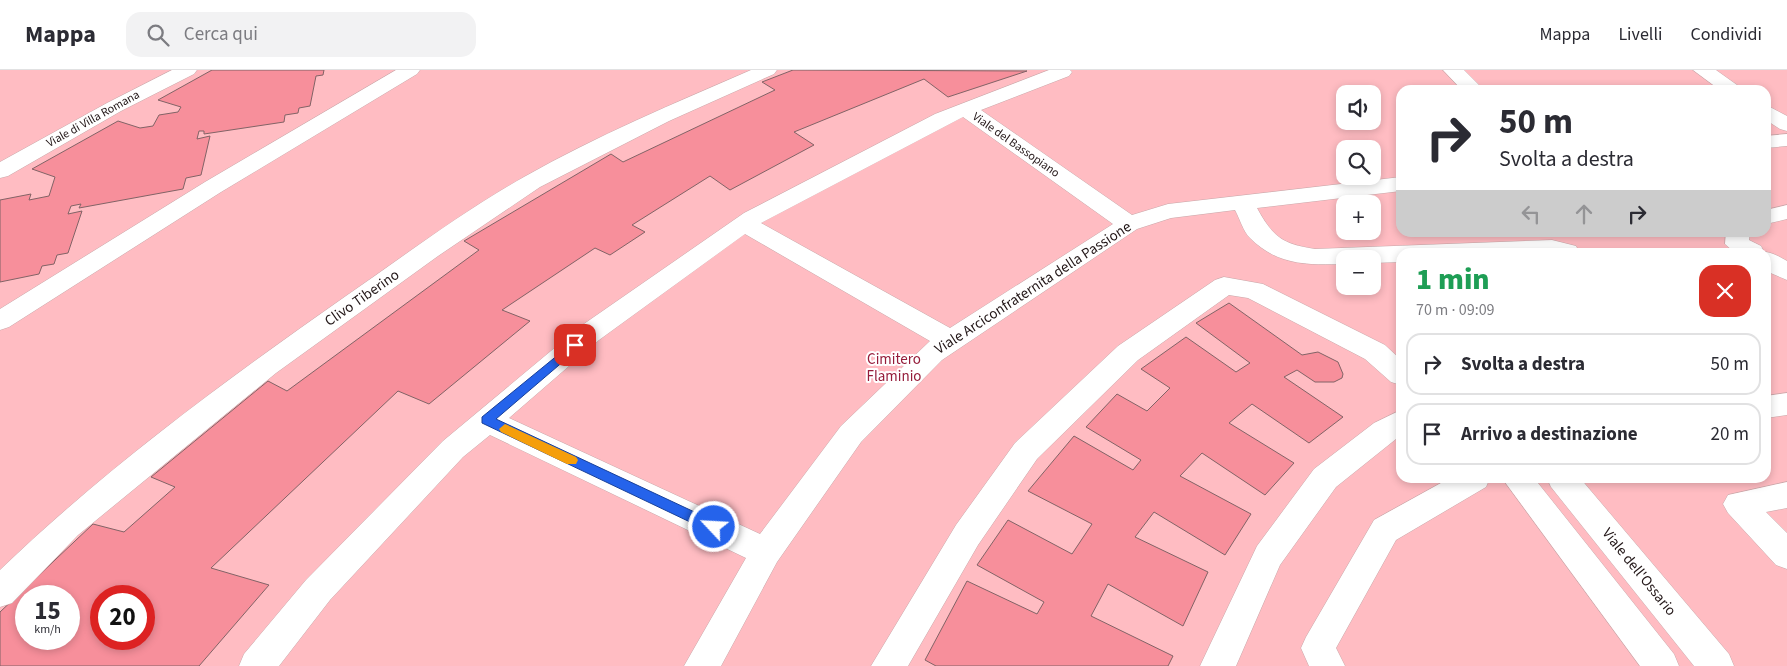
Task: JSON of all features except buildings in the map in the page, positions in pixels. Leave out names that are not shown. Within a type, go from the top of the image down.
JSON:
[{"type":"lane","name":"Viale di Villa Romana","points":[[0,171],[114,107],[187,70]]},
{"type":"lane","points":[[0,321],[213,187],[410,70]]},
{"type":"lane","name":"Clivo Tiberino","points":[[0,592],[67,526],[266,366],[429,250],[532,182],[662,117],[767,70]]},
{"type":"lane","name":"Viale del Bassopiano","points":[[966,109],[1062,72],[1060,70]]},
{"type":"lane","points":[[1453,70],[1469,85]]},
{"type":"lane","points":[[1703,70],[1726,85]]},
{"type":"lane","points":[[257,666],[318,590],[453,449],[590,333],[744,224],[848,165],[942,118],[966,109]]},
{"type":"lane","name":"Viale del Bassopiano","points":[[966,109],[1129,224]]},
{"type":"lane","points":[[1771,115],[1787,125]]},
{"type":"lane","points":[[1771,142],[1787,140]]},
{"type":"lane","name":"Viale Arciconfraternita della Passione","points":[[702,666],[766,552],[851,434],[932,353],[1129,224],[1168,211],[1396,185]]},
{"type":"lane","points":[[1243,202],[1258,232],[1284,252],[1315,257],[1396,254]]},
{"type":"lane","points":[[1771,216],[1787,212]]},
{"type":"lane","points":[[744,224],[950,341]]},
{"type":"lane","points":[[1738,237],[1737,244],[1744,248]]},
{"type":"lane","points":[[1771,263],[1787,272]]},
{"type":"lane","points":[[889,666],[967,535],[1026,451],[1128,353],[1224,286],[1254,290],[1376,352],[1396,370]]},
{"type":"lane","points":[[1771,407],[1787,404]]},
{"type":"lane","points":[[486,420],[766,552]]},
{"type":"lane","points":[[1218,666],[1268,556],[1326,478],[1384,431],[1396,424]]},
{"type":"lane","points":[[1328,666],[1318,648],[1385,530],[1466,483]]},
{"type":"lane","points":[[1521,483],[1661,666]]},
{"type":"lane","name":"Viale dell'Ossario","points":[[1566,483],[1716,666]]},
{"type":"lane","points":[[1787,495],[1739,504],[1787,554]]},
{"type":"green space","name":"Cimitero Flaminio","points":[[0,70],[1787,70],[1787,666],[0,666]]},
{"type":"slow traffic","points":[[505,429],[572,460]]},
{"type":"route","points":[[575,345],[486,420],[714,527]]}]
